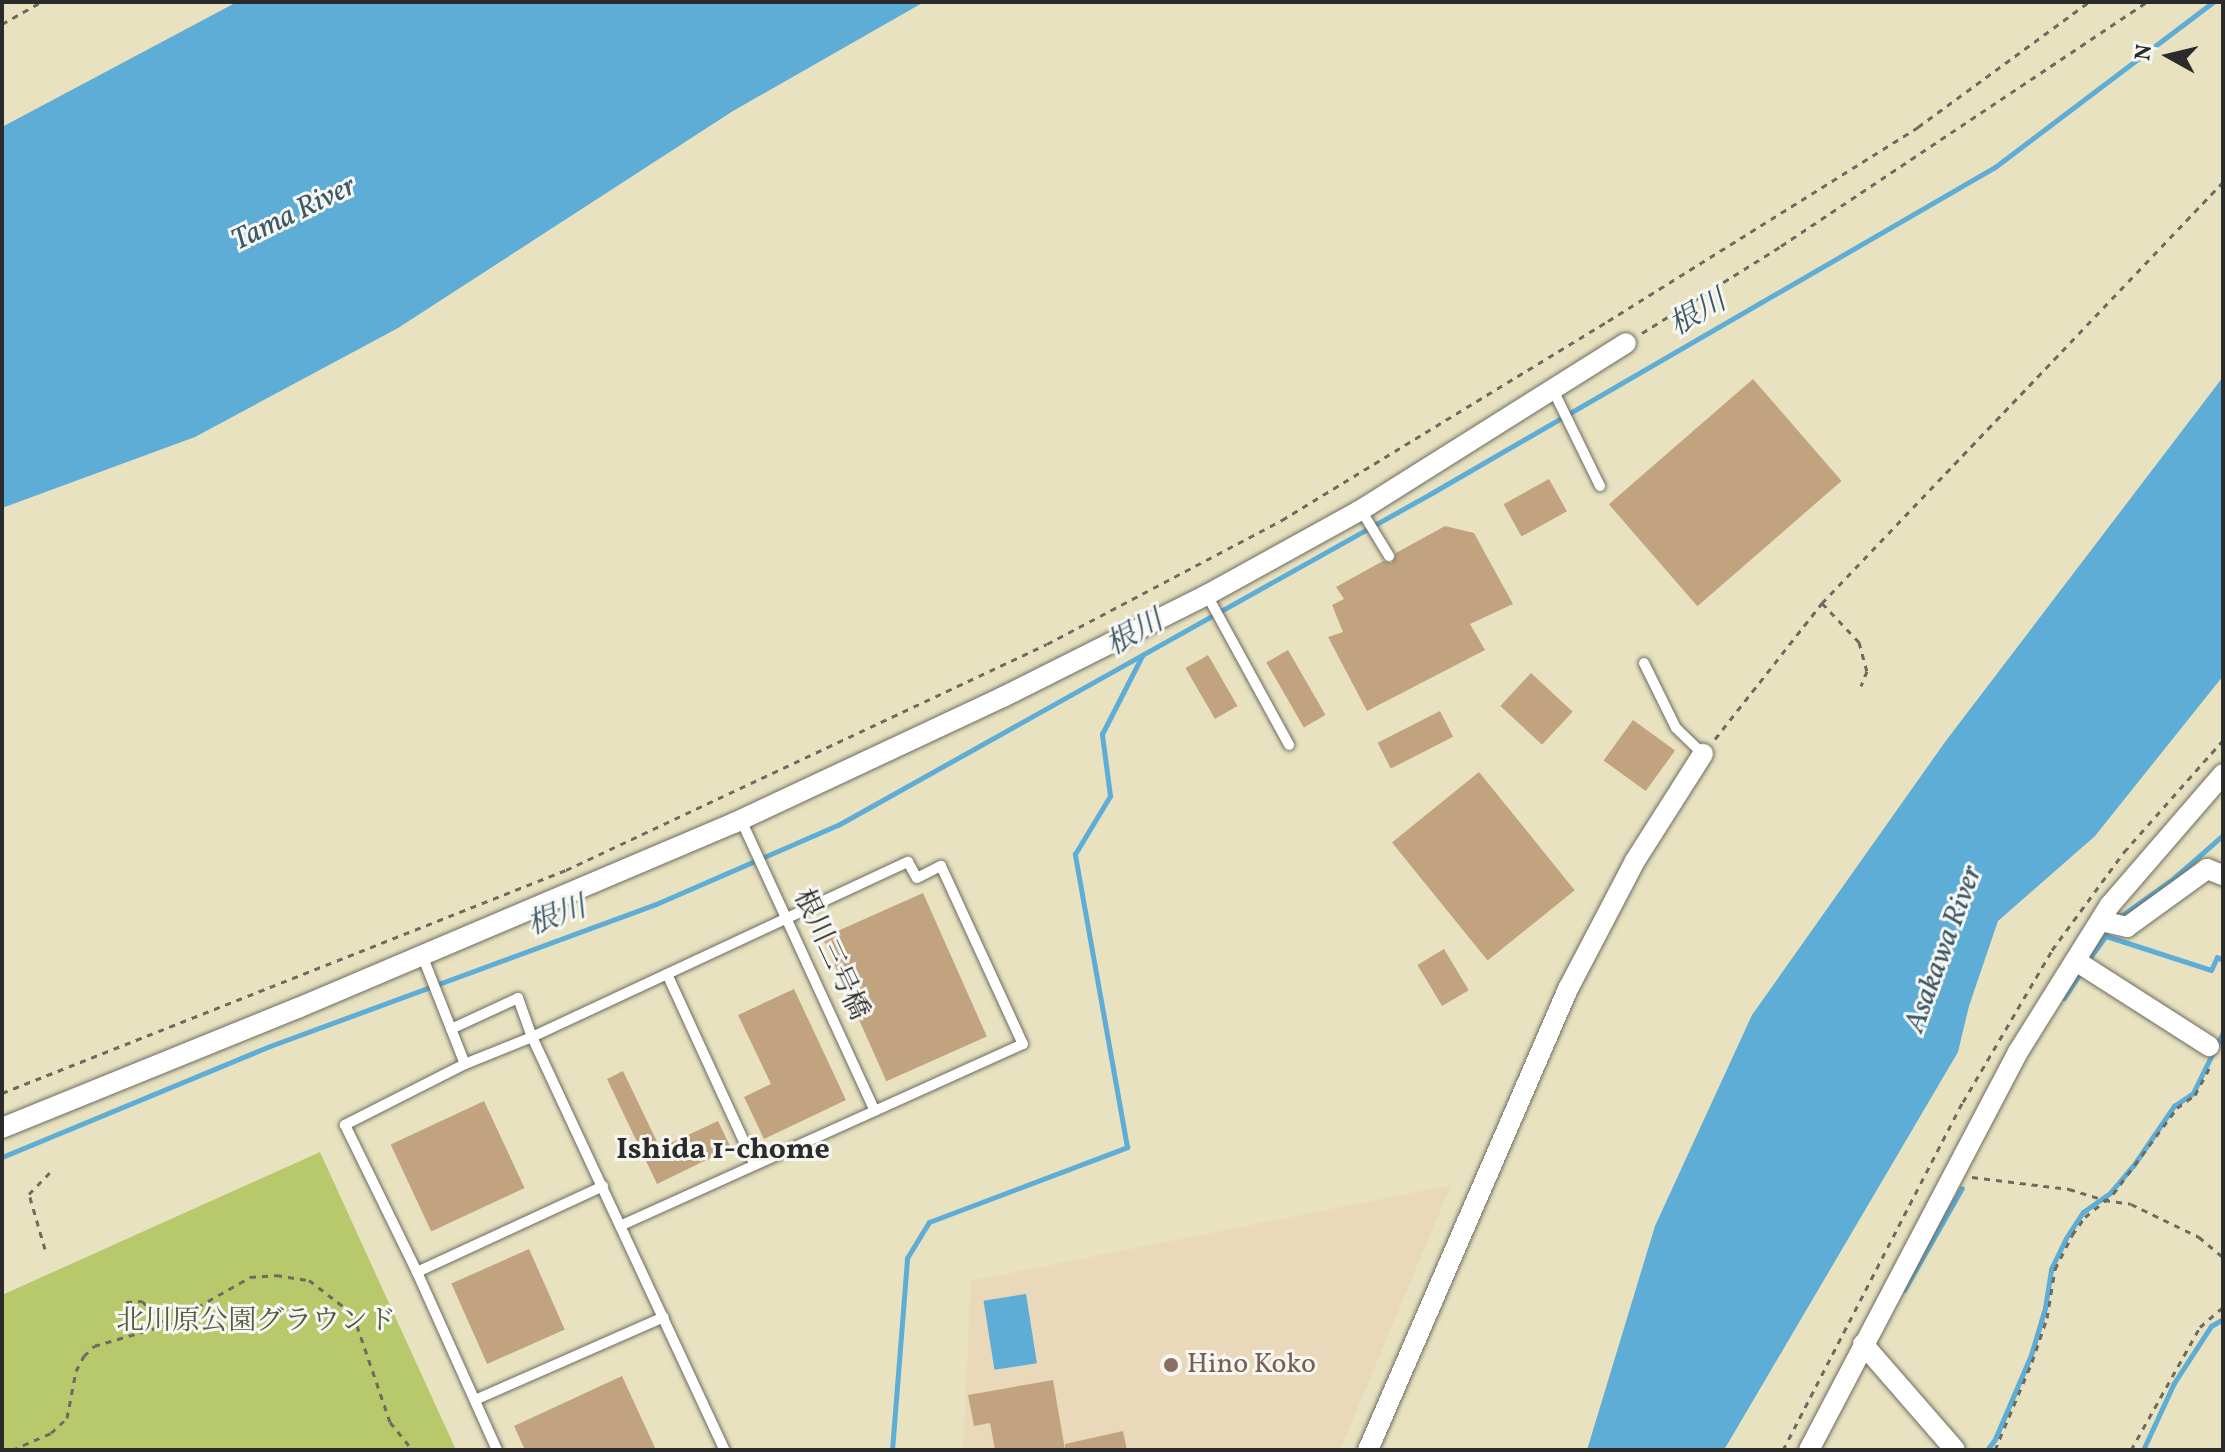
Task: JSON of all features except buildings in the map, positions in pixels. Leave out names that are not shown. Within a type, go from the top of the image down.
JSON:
[{"type":"street","points":[[2,1128],[425,964],[1210,601],[1364,514],[1556,398],[1626,343]]},
{"type":"street","points":[[1368,1450],[1568,989],[1635,861],[1703,754]]},
{"type":"street","points":[[1809,1450],[2018,1052],[2101,921],[2137,871],[2223,774]]},
{"type":"street","points":[[2101,921],[2127,927],[2207,869],[2223,875]]},
{"type":"street","points":[[2076,961],[2213,1049]]},
{"type":"street","points":[[1863,1344],[1955,1450]]},
{"type":"lane","points":[[1556,398],[1600,486]]},
{"type":"lane","points":[[1364,514],[1389,556]]},
{"type":"lane","points":[[1210,601],[1289,745]]},
{"type":"lane","points":[[1644,663],[1676,728],[1703,754]]},
{"type":"lane","name":"根川三号橋","points":[[741,820],[875,1111]]},
{"type":"lane","points":[[497,1450],[417,1272],[345,1125],[465,1064],[532,1037],[908,862],[917,878],[941,866],[1023,1044],[622,1225]]},
{"type":"lane","points":[[425,964],[465,1064]]},
{"type":"lane","points":[[667,974],[755,1165]]},
{"type":"lane","points":[[451,1029],[518,998],[532,1037],[725,1450]]},
{"type":"lane","points":[[417,1272],[603,1186]]},
{"type":"lane","points":[[475,1400],[664,1317]]},
{"type":"path","points":[[2,24],[41,2]]},
{"type":"path","points":[[2,1093],[566,870],[1047,644],[1282,520],[1620,314],[1918,127],[2089,2]]},
{"type":"path","points":[[1626,343],[1781,246],[2147,2]]},
{"type":"path","points":[[1703,754],[1822,603],[2223,182]]},
{"type":"path","points":[[1822,603],[1859,642],[1867,671],[1861,686]]},
{"type":"path","points":[[1995,1450],[2037,1347],[2055,1269],[2072,1235],[2102,1200],[2113,1194],[2177,1108],[2195,1095],[2213,1049]]},
{"type":"path","points":[[45,1249],[29,1194],[51,1171]]},
{"type":"path","points":[[1951,1175],[2069,1189],[2102,1200],[2131,1204],[2199,1237],[2223,1257]]},
{"type":"path","points":[[12,1450],[51,1433],[67,1418],[76,1371],[94,1346],[166,1325],[250,1277],[276,1275],[309,1280],[353,1314],[390,1422],[413,1450]]},
{"type":"path","points":[[126,1302],[142,1301],[166,1325]]},
{"type":"path","points":[[2131,1450],[2200,1327],[2223,1307]]},
{"type":"shaded area","name":"Hino Koko","points":[[1451,1185],[1340,1450],[963,1450],[971,1281]]},
{"type":"green space","name":"北川原公園グラウンド","points":[[320,1152],[456,1450],[2,1450],[2,1295]]},
{"type":"water","name":"Tama River","points":[[237,2],[924,2],[733,111],[398,328],[195,437],[2,508],[2,127]]},
{"type":"water","name":"Asakawa River","points":[[2223,377],[2223,676],[2095,836],[1998,921],[1969,1006],[1958,1052],[1724,1450],[1587,1450],[1655,1226],[1752,1015],[1945,742]]},
{"type":"water","points":[[1026,1294],[1037,1363],[994,1370],[984,1301]]},
{"type":"waterway","name":"根川","points":[[2,1157],[270,1046],[656,904],[838,825],[1430,494],[1995,167],[2213,2]]},
{"type":"waterway","points":[[892,1450],[907,1258],[929,1222],[1127,1147],[1075,854],[1110,796],[1102,734],[1142,656]]},
{"type":"waterway","points":[[2121,916],[2174,878],[2223,835]]},
{"type":"waterway","points":[[2088,960],[2106,935]]},
{"type":"waterway","points":[[2106,936],[2211,970],[2217,957],[2223,960]]},
{"type":"waterway","points":[[2064,998],[2080,973]]},
{"type":"waterway","points":[[1987,1450],[1995,1439],[2031,1355],[2045,1308],[2051,1269],[2066,1238],[2083,1212],[2110,1193],[2133,1166],[2174,1106],[2193,1093],[2223,1032]]},
{"type":"waterway","points":[[1904,1290],[1962,1188]]},
{"type":"waterway","points":[[2143,1450],[2174,1383],[2211,1326],[2223,1319]]},
{"type":"place","name":"Hino Koko","points":[[1171,1365]]},
{"type":"district","name":"Ishida 1-chome","points":[[723,1150]]}]
